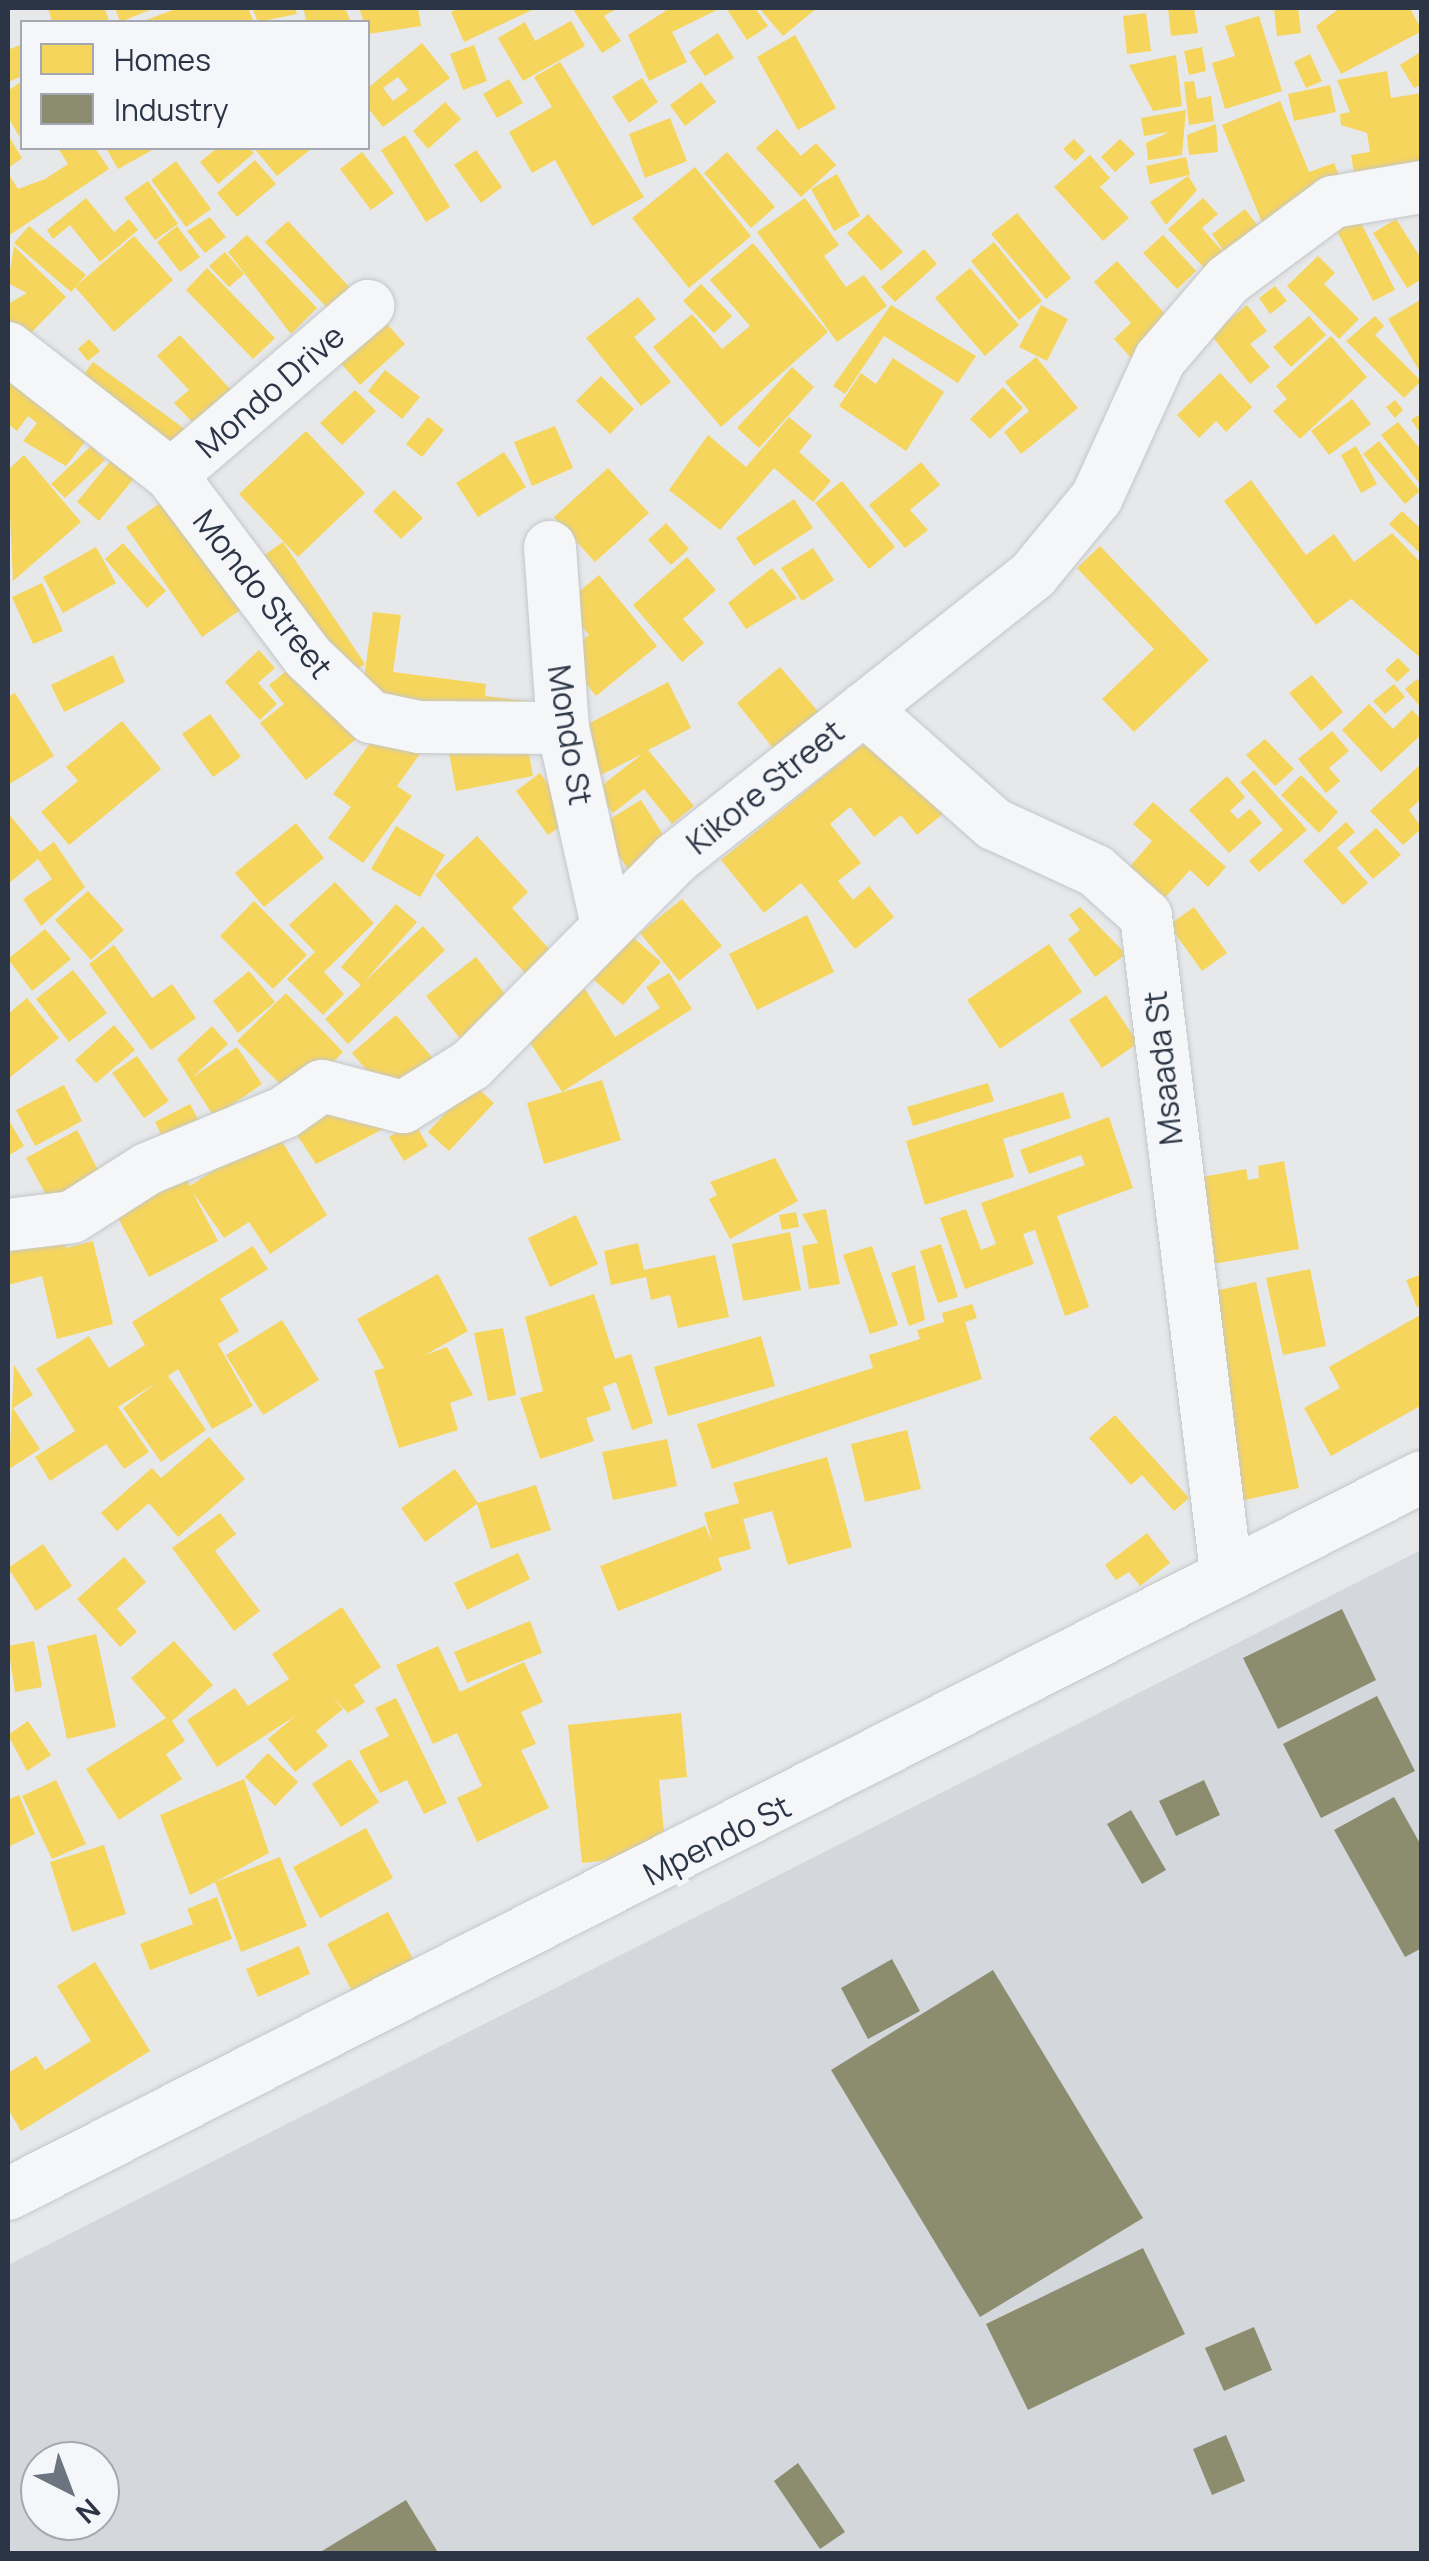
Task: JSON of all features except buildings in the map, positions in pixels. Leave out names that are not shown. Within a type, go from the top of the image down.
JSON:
[{"type":"street","name":"Kikore Street","points":[[8,1225],[72,1217],[164,1160],[285,1112],[322,1086],[403,1107],[499,1041],[606,920],[1056,551],[1097,497],[1160,359],[1228,280],[1333,202],[1422,187]]},
{"type":"street","name":"Mondo Drive","points":[[172,476],[368,306]]},
{"type":"street","name":"Mondo Street","points":[[8,348],[172,476],[308,657],[371,717],[419,727],[563,728]]},
{"type":"street","name":"Mondo St","points":[[550,547],[563,728],[606,920]]},
{"type":"street","name":"Msaada St","points":[[864,708],[994,824],[1096,871],[1146,916],[1226,1571]]},
{"type":"street","name":"Mpendo St","points":[[8,2194],[788,1806],[1226,1571],[1422,1477]]},
{"type":"shaded area","points":[[1421,1550],[1421,2553],[8,2554],[8,2265]]}]
